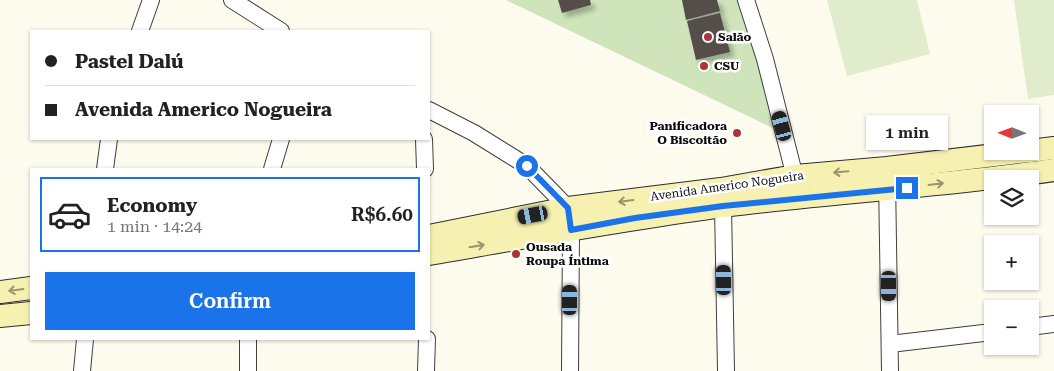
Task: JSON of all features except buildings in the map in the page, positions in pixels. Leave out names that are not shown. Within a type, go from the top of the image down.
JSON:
[{"type":"street","points":[[140,30],[151,0]]},
{"type":"street","points":[[232,0],[279,30]]},
{"type":"street","points":[[746,0],[765,59],[797,187]]},
{"type":"street","points":[[430,111],[474,133],[527,166],[568,208],[571,230],[570,371]]},
{"type":"street","points":[[105,168],[109,140]]},
{"type":"street","points":[[272,168],[281,140]]},
{"type":"street","points":[[424,140],[425,168]]},
{"type":"street","name":"Avenida Americo Nogueira","points":[[1039,150],[1054,148]]},
{"type":"street","name":"Avenida Americo Nogueira","points":[[887,179],[984,160]]},
{"type":"street","name":"Avenida Americo Nogueira","points":[[430,254],[635,218],[722,198],[797,187],[887,179],[1054,170]]},
{"type":"street","points":[[887,179],[890,371]]},
{"type":"street","points":[[722,198],[726,371]]},
{"type":"street","name":"Avenida Americo Nogueira","points":[[430,236],[568,208],[722,198]]},
{"type":"street","points":[[0,292],[30,288]]},
{"type":"street","points":[[0,316],[30,313]]},
{"type":"street","points":[[1039,326],[1054,324]]},
{"type":"street","points":[[890,344],[984,333]]},
{"type":"street","points":[[82,371],[85,340]]},
{"type":"street","points":[[248,340],[248,371]]},
{"type":"street","points":[[426,340],[426,371]]},
{"type":"green space","name":"CSU","points":[[506,0],[749,0],[781,132]]},
{"type":"green space","points":[[827,0],[917,0],[930,54],[847,76]]},
{"type":"green space","points":[[1014,0],[1054,0],[1054,95],[1028,99]]},
{"type":"place","name":"Salão","points":[[708,37]]},
{"type":"place","name":"CSU","points":[[704,66]]},
{"type":"place","name":"Panificadora O Biscoitão","points":[[737,133]]},
{"type":"place","name":"Ousada Roupa Íntima","points":[[516,254]]},
{"type":"route","points":[[527,166],[568,208],[571,230],[635,218],[723,206],[907,188]]}]
